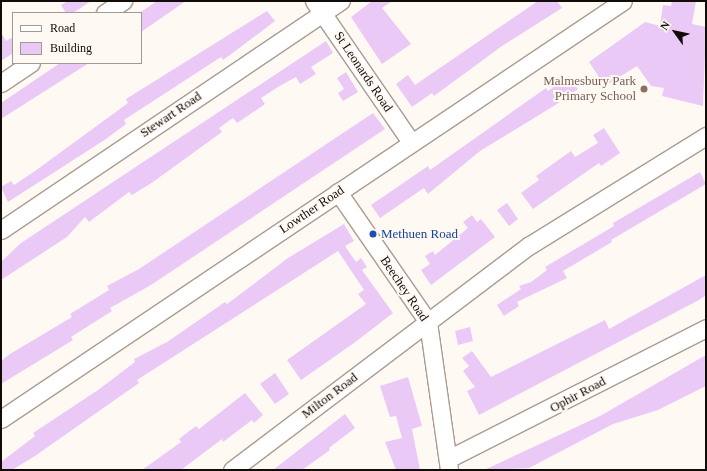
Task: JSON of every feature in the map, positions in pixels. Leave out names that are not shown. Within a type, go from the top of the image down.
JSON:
[{"type":"street","points":[[106,12],[123,1]]},
{"type":"street","name":"Stewart Road","points":[[1,230],[319,7],[341,1]]},
{"type":"street","name":"Lowther Road","points":[[1,419],[411,142],[623,1]]},
{"type":"street","name":"St Leonards Road","points":[[319,7],[411,142]]},
{"type":"street","points":[[1,83],[30,64]]},
{"type":"street","points":[[428,322],[530,245],[706,136]]},
{"type":"street","name":"Beechey Road","points":[[338,192],[428,322],[449,464]]},
{"type":"street","name":"Milton Road","points":[[232,470],[428,322]]},
{"type":"street","name":"Ophir Road","points":[[449,464],[706,328]]},
{"type":"building","points":[[68,1],[91,1],[74,12],[65,12],[61,5]]},
{"type":"building","points":[[157,1],[186,1],[142,31],[141,12]]},
{"type":"building","points":[[372,1],[392,1],[382,8],[411,44],[382,64],[351,17]]},
{"type":"building","points":[[538,1],[557,1],[562,8],[502,46],[434,96],[432,93],[412,107],[396,84],[408,75],[415,85]]},
{"type":"building","points":[[672,1],[696,1],[692,24],[706,27],[703,106],[662,96],[664,88],[651,86],[637,66],[605,86],[589,62],[645,22],[660,26],[663,5],[671,6]]},
{"type":"building","points":[[267,11],[275,21],[234,52],[223,60],[221,57],[124,120],[126,124],[106,139],[8,202],[1,187],[11,181],[14,185],[128,103],[126,99]]},
{"type":"building","points":[[1,33],[6,41],[12,38],[12,54],[1,61]]},
{"type":"building","points":[[326,41],[333,53],[311,67],[316,74],[300,84],[296,77],[261,98],[265,104],[258,109],[237,123],[233,118],[219,128],[222,132],[153,182],[132,195],[129,192],[89,222],[85,217],[67,237],[1,280],[1,262],[21,243]]},
{"type":"building","points":[[59,64],[87,64],[1,119],[1,103]]},
{"type":"building","points":[[346,72],[358,92],[343,101],[338,93],[344,89],[337,78]]},
{"type":"building","points":[[569,76],[578,89],[557,104],[480,151],[428,194],[424,188],[380,218],[371,205],[428,166],[430,170],[546,88],[548,91]]},
{"type":"building","points":[[373,113],[385,129],[151,285],[110,308],[112,311],[71,337],[73,340],[1,384],[1,361],[10,354],[72,317],[70,314],[109,290],[107,286],[139,269]]},
{"type":"building","points":[[604,128],[620,153],[601,166],[599,163],[533,209],[521,193],[539,180],[536,176],[571,151],[575,157],[598,143],[593,135]]},
{"type":"building","points":[[700,172],[706,184],[611,240],[612,242],[563,271],[567,278],[517,302],[519,306],[504,316],[497,305],[521,289],[519,286],[531,282],[547,270],[545,267],[614,226],[613,223]]},
{"type":"building","points":[[507,203],[518,219],[509,226],[497,210]]},
{"type":"building","points":[[472,215],[477,222],[481,219],[495,237],[431,285],[421,270],[430,264],[425,256],[433,251],[435,255],[468,228],[463,222]]},
{"type":"building","points":[[344,224],[354,241],[345,246],[356,262],[361,258],[367,267],[362,270],[393,313],[354,343],[301,380],[287,360],[366,304],[358,294],[364,290],[338,251],[137,380],[139,383],[35,456],[12,470],[1,470],[1,462],[35,436],[33,433],[98,390],[135,362],[134,359],[167,342],[225,302],[227,304],[288,258]]},
{"type":"building","points":[[706,275],[706,295],[699,300],[479,415],[467,391],[475,387],[463,371],[469,366],[462,358],[472,351],[491,377],[605,320],[609,329]]},
{"type":"building","points":[[470,327],[473,341],[458,345],[455,331]]},
{"type":"building","points":[[706,355],[706,386],[658,410],[613,424],[529,468],[484,470],[600,416]]},
{"type":"building","points":[[275,373],[289,394],[275,404],[260,384]]},
{"type":"building","points":[[408,377],[422,426],[412,429],[420,470],[396,470],[385,442],[402,438],[396,416],[390,417],[380,386]]},
{"type":"building","points":[[245,393],[263,415],[254,423],[252,420],[223,442],[222,439],[181,470],[142,470],[181,442],[179,439],[196,426],[199,429]]},
{"type":"building","points":[[345,414],[355,428],[329,448],[330,450],[302,470],[273,470]]},
{"type":"place","name":"Malmesbury Park Primary School","points":[[644,89]]},
{"type":"place","name":"Methuen Road","points":[[373,234]]}]
